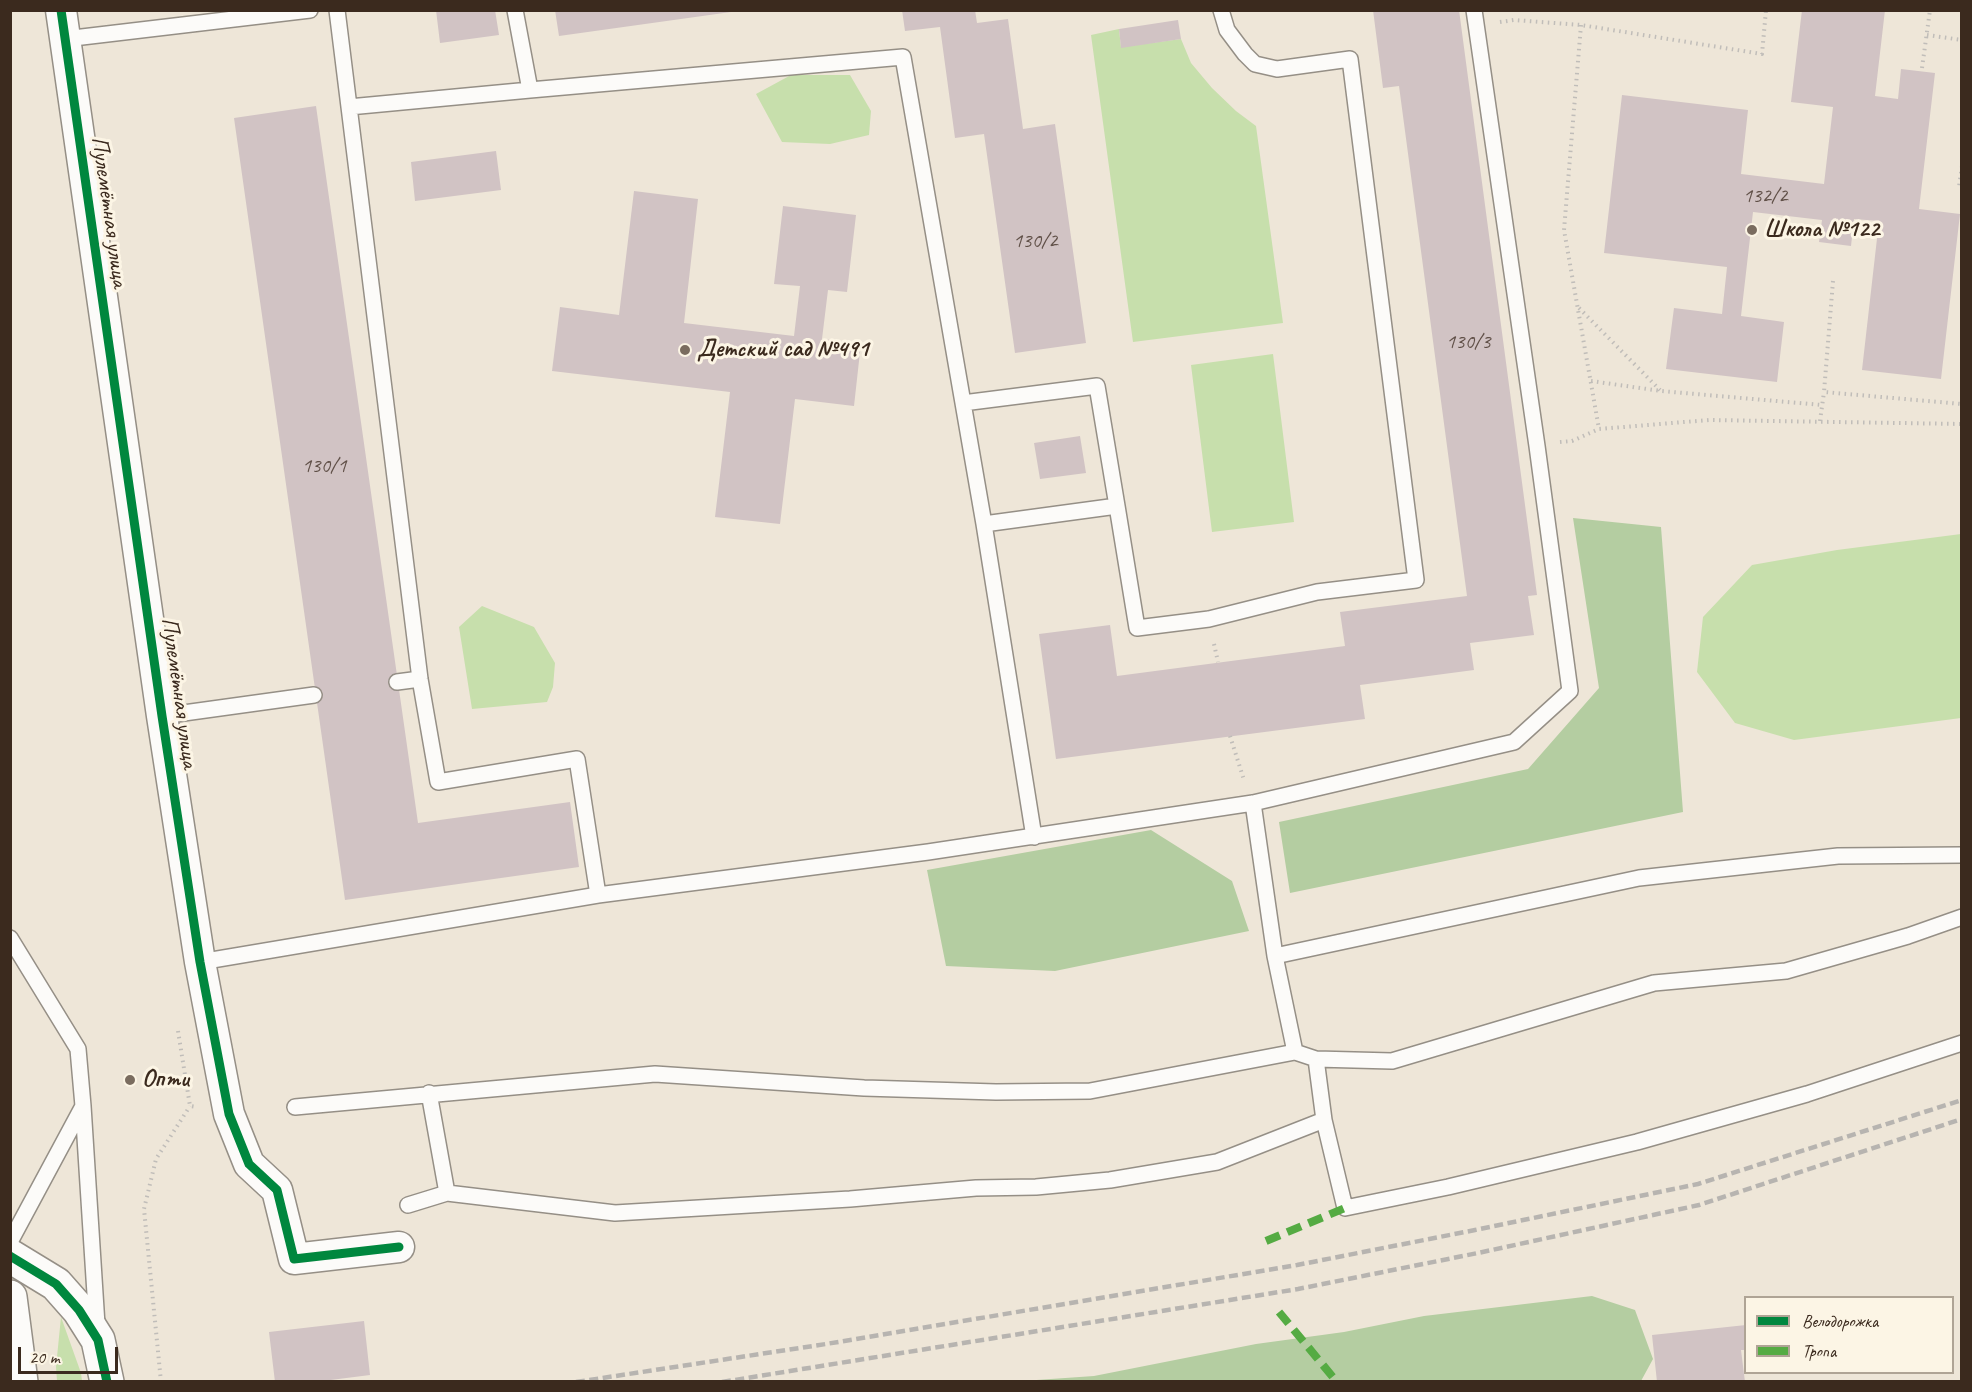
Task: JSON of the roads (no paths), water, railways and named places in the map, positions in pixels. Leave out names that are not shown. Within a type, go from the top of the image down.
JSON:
[{"type":"main road","points":[[10,1256],[56,1284],[79,1310],[98,1340],[107,1382]]},
{"type":"main road","points":[[10,1297],[21,1382]]},
{"type":"street","name":"Пулемётная улица","points":[[63,25],[162,716],[200,962],[229,1114],[249,1164],[277,1190],[294,1259],[399,1247]]},
{"type":"lane","points":[[63,25],[310,10]]},
{"type":"lane","points":[[337,10],[420,679],[438,782],[578,759],[598,896]]},
{"type":"lane","points":[[515,10],[530,90]]},
{"type":"lane","points":[[963,403],[1097,386],[1137,628],[1209,619],[1317,592],[1416,580],[1350,60],[1277,69],[1255,64],[1227,30],[1221,10]]},
{"type":"lane","points":[[200,962],[598,896],[1034,837],[1253,803],[1514,742],[1570,691],[1475,18]]},
{"type":"lane","points":[[349,107],[903,57],[984,524],[1034,837]]},
{"type":"lane","points":[[984,524],[1117,506]]},
{"type":"lane","points":[[397,682],[420,679]]},
{"type":"lane","points":[[162,716],[314,695]]},
{"type":"lane","points":[[1253,803],[1275,956],[1295,1052]]},
{"type":"lane","points":[[1275,956],[1639,878],[1838,856],[1962,855]]},
{"type":"lane","points":[[295,1107],[656,1074],[864,1089],[996,1092],[1090,1091],[1295,1052],[1316,1059],[1392,1061],[1654,983],[1786,971],[1908,936],[1962,917]]},
{"type":"lane","points":[[10,938],[78,1049],[98,1340]]},
{"type":"lane","points":[[1316,1059],[1324,1120],[1345,1208],[1448,1187],[1637,1142],[1807,1094],[1962,1043]]},
{"type":"lane","points":[[429,1093],[447,1193]]},
{"type":"lane","points":[[10,1242],[83,1106]]},
{"type":"lane","points":[[408,1205],[447,1193],[615,1213],[850,1199],[976,1188],[1036,1187],[1110,1180],[1217,1162],[1324,1120]]},
{"type":"railway","points":[[576,1382],[826,1344],[1297,1265],[1475,1230],[1698,1184],[1962,1100]]},
{"type":"railway","points":[[722,1382],[1298,1289],[1478,1253],[1699,1205],[1962,1119]]},
{"type":"place","name":"Школа №122","points":[[1752,230]]},
{"type":"place","name":"Детский сад №491","points":[[685,350]]},
{"type":"place","name":"Опти","points":[[130,1080]]}]
